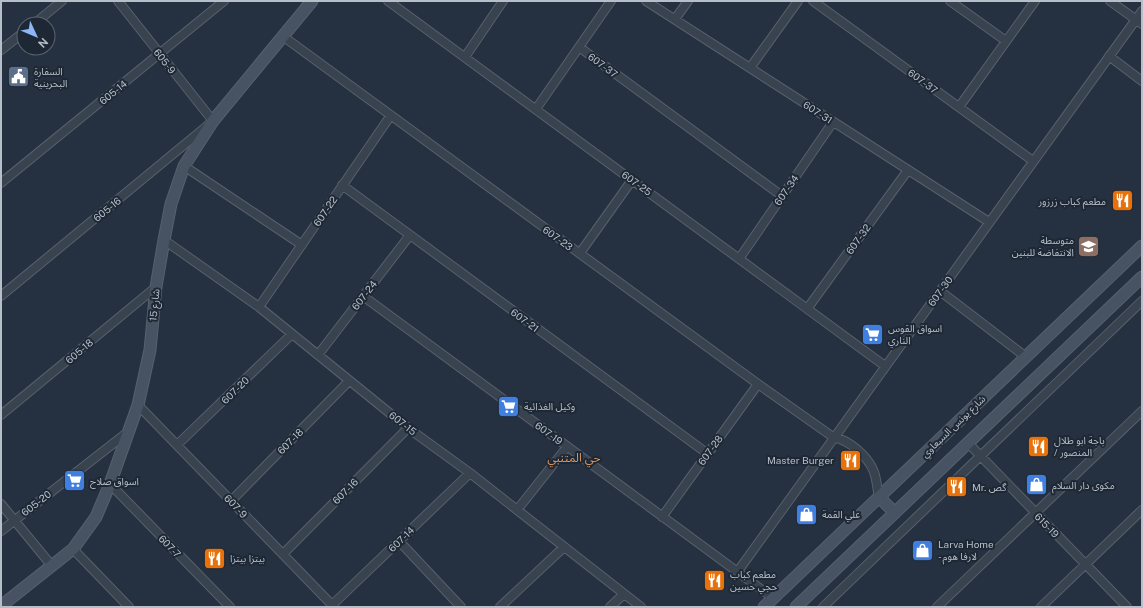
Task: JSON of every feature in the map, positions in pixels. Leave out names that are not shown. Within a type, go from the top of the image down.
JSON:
[{"type":"main road","name":"شارع 15","points":[[4,605],[73,549],[96,517],[110,484],[138,405],[150,350],[156,287],[164,240],[171,204],[184,166],[213,121],[284,37],[312,1]]},
{"type":"main road","name":"شارع يونس السبعاوي","points":[[764,607],[1142,246]]},
{"type":"main road","points":[[796,607],[1142,277]]},
{"type":"main road","points":[[879,497],[895,513]]},
{"type":"street","points":[[44,16],[62,1]]},
{"type":"street","name":"605-9","points":[[118,1],[213,121]]},
{"type":"street","name":"605-14","points":[[1,183],[224,1]]},
{"type":"street","name":"607-25","points":[[388,1],[885,366]]},
{"type":"street","points":[[465,57],[503,1]]},
{"type":"street","points":[[536,110],[611,1]]},
{"type":"street","name":"607-31","points":[[646,1],[989,222]]},
{"type":"street","points":[[675,19],[688,1]]},
{"type":"street","points":[[750,68],[798,1]]},
{"type":"street","name":"607-37","points":[[813,1],[1033,162]]},
{"type":"street","points":[[950,1],[1006,42]]},
{"type":"street","points":[[959,107],[1036,1]]},
{"type":"street","points":[[1110,1],[1139,22]]},
{"type":"street","name":"607-30","points":[[738,571],[833,437],[1109,56],[1139,22],[1142,10]]},
{"type":"street","name":"607-23","points":[[284,37],[758,384],[833,437],[842,439],[850,444],[870,465],[874,472],[879,497]]},
{"type":"street","points":[[1,50],[16,38]]},
{"type":"street","name":"607-37","points":[[579,47],[782,196]]},
{"type":"street","points":[[1109,56],[1142,80]]},
{"type":"street","name":"607-22","points":[[259,307],[390,115]]},
{"type":"street","name":"605-16","points":[[1,296],[213,121]]},
{"type":"street","name":"607-34","points":[[739,259],[834,122]]},
{"type":"street","points":[[184,166],[302,245]]},
{"type":"street","name":"607-32","points":[[807,309],[908,170]]},
{"type":"street","points":[[580,253],[632,180]]},
{"type":"street","name":"607-21","points":[[342,186],[708,454]]},
{"type":"street","name":"607-24","points":[[318,355],[410,235]]},
{"type":"street","name":"607-15","points":[[164,240],[259,307],[408,428],[470,472],[516,510],[641,607]]},
{"type":"street","name":"605-18","points":[[1,415],[156,287]]},
{"type":"street","points":[[940,290],[1026,357]]},
{"type":"street","name":"607-19","points":[[363,296],[774,598]]},
{"type":"street","points":[[823,607],[1140,306]]},
{"type":"street","name":"607-20","points":[[177,445],[292,334]]},
{"type":"street","name":"607-18","points":[[231,501],[350,381]]},
{"type":"street","name":"607-28","points":[[662,517],[758,384]]},
{"type":"street","name":"607-9","points":[[138,405],[333,606]]},
{"type":"street","points":[[937,607],[1142,410]]},
{"type":"street","name":"607-16","points":[[283,554],[408,428]]},
{"type":"street","name":"605-20","points":[[1,531],[129,431]]},
{"type":"street","name":"615-19","points":[[968,443],[1127,607]]},
{"type":"street","points":[[516,510],[567,446]]},
{"type":"street","name":"607-14","points":[[333,606],[470,472]]},
{"type":"street","name":"607-7","points":[[110,484],[230,607]]},
{"type":"street","points":[[1,504],[52,566]]},
{"type":"street","points":[[1041,607],[1142,510]]},
{"type":"street","points":[[399,541],[460,607]]},
{"type":"street","points":[[500,607],[564,547]]},
{"type":"street","points":[[73,549],[129,607]]},
{"type":"street","points":[[610,607],[624,594]]},
{"type":"place","name":"السفارة البحرينية","points":[[18,77]]},
{"type":"place","name":"مطعم كباب زرزور","points":[[1122,201]]},
{"type":"place","name":"متوسطة الانتفاضة للبنين","points":[[1089,246]]},
{"type":"place","name":"اسواق القوس الناري","points":[[873,334]]},
{"type":"place","name":"وكيل الغذائية","points":[[508,406]]},
{"type":"place","name":"باجة ابو طلال / المنصور","points":[[1039,446]]},
{"type":"place","name":"Master Burger","points":[[850,460]]},
{"type":"place","name":"اسواق صلاح","points":[[74,481]]},
{"type":"place","name":"مكوى دار السلام","points":[[1036,485]]},
{"type":"place","name":"Mr. گص","points":[[957,487]]},
{"type":"place","name":"علي القمة","points":[[806,514]]},
{"type":"place","name":"Larva Home - لارفا هوم","points":[[923,550]]},
{"type":"place","name":"بيتزا بيتزا","points":[[214,558]]},
{"type":"place","name":"مطعم كباب حجي حسين","points":[[715,580]]},
{"type":"district","name":"حي المتنبي","points":[[574,458]]}]
